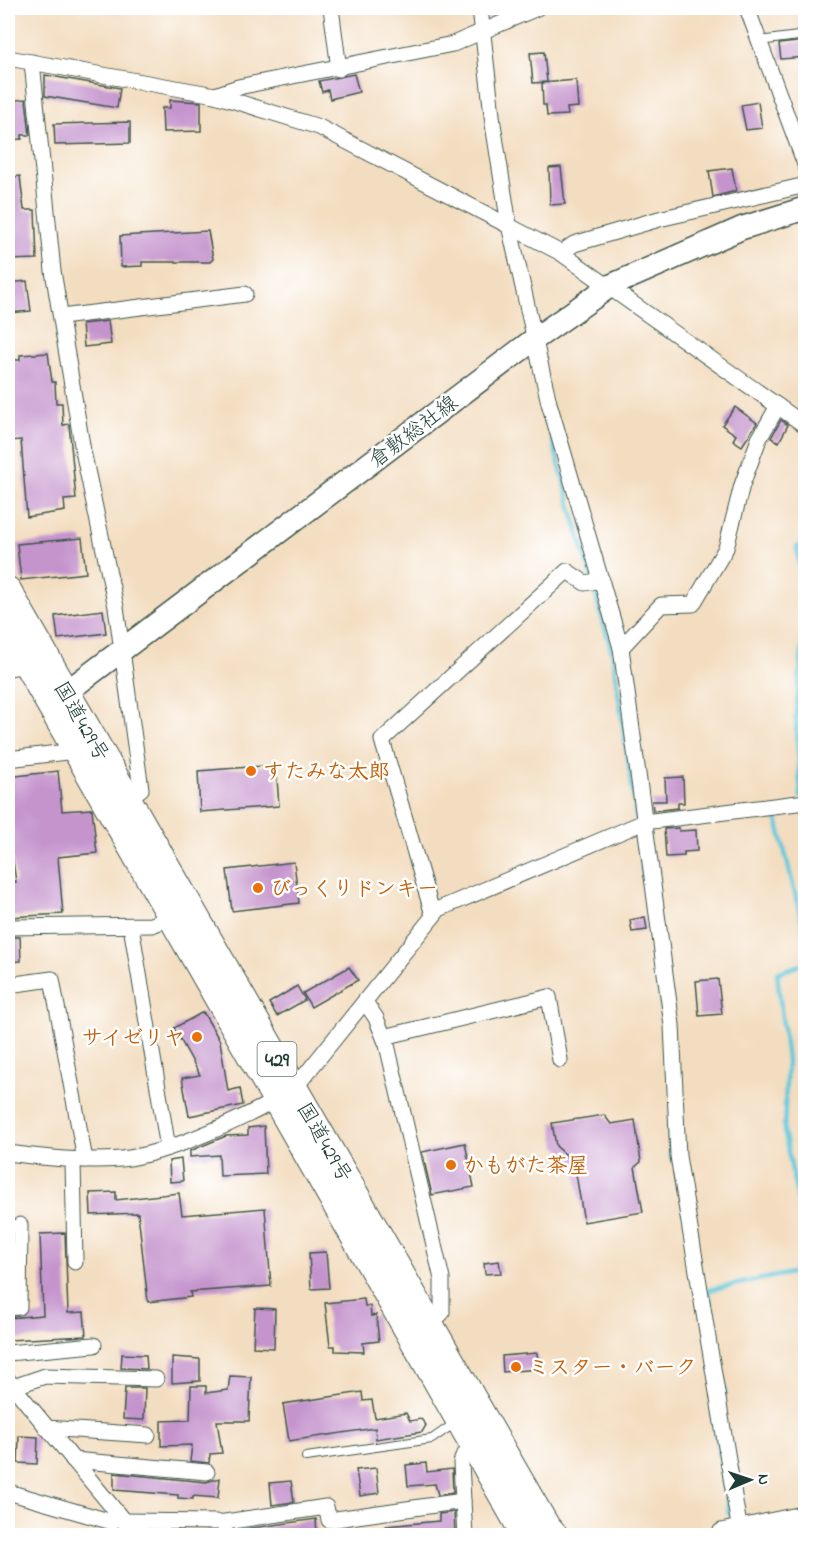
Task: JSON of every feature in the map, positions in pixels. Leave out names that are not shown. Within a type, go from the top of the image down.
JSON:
[{"type":"highway","name":"国道429号","points":[[8,590],[57,698],[285,1095],[459,1420],[525,1536]]},
{"type":"highway","name":"国道429号","points":[[8,632],[17,667],[57,698],[75,751],[118,805],[170,918],[430,1324],[547,1527],[567,1533]]},
{"type":"highway","points":[[732,1534],[806,1520]]},
{"type":"main road","name":"倉敷総社線","points":[[57,698],[536,338],[610,286],[742,228],[806,208]]},
{"type":"street","points":[[331,8],[339,69]]},
{"type":"street","points":[[480,8],[505,223],[536,338],[549,403],[597,581],[621,648],[639,824],[672,1025],[678,1156],[732,1534]]},
{"type":"street","points":[[215,95],[238,87],[339,69],[453,44],[537,8]]},
{"type":"street","points":[[747,8],[806,167]]},
{"type":"street","points":[[8,58],[215,95],[319,127],[561,253],[806,426]]},
{"type":"street","points":[[32,62],[53,272],[83,451],[116,607],[141,789],[118,805]]},
{"type":"street","points":[[561,253],[574,244],[658,219],[806,185]]},
{"type":"street","points":[[61,317],[245,294]]},
{"type":"street","points":[[621,648],[661,605],[693,604],[726,548],[742,485],[759,439],[778,406]]},
{"type":"street","points":[[433,915],[382,740],[567,571],[577,579],[597,581]]},
{"type":"street","points":[[8,759],[75,751]]},
{"type":"street","points":[[8,1153],[79,1160],[123,1159],[168,1148],[285,1095],[365,1002],[433,915],[448,904],[639,824],[806,802]]},
{"type":"street","points":[[8,927],[152,925],[170,918]]},
{"type":"street","points":[[131,926],[168,1148]]},
{"type":"street","points":[[8,985],[52,979],[79,1160],[75,1262]]},
{"type":"street","points":[[384,1037],[549,997],[560,1060]]},
{"type":"street","points":[[365,1002],[376,1018],[384,1037],[442,1279],[442,1313],[430,1324]]},
{"type":"street","points":[[8,1308],[20,1307],[20,1225]]},
{"type":"street","points":[[8,1353],[94,1345]]},
{"type":"street","points":[[136,1536],[115,1522],[73,1460],[10,1384],[45,1376],[156,1380]]},
{"type":"street","points":[[46,1428],[148,1435]]},
{"type":"street","points":[[465,1536],[461,1463],[463,1456],[475,1448]]},
{"type":"street","points":[[73,1460],[207,1472]]},
{"type":"street","points":[[8,1492],[115,1522],[216,1522]]},
{"type":"street","points":[[225,1536],[225,1522],[327,1507],[329,1520],[463,1501]]},
{"type":"lane","points":[[759,41],[806,35]]},
{"type":"lane","points":[[306,1457],[432,1439],[459,1420]]},
{"type":"path","points":[[567,1533],[590,1536]]},
{"type":"building","points":[[806,41],[806,57],[781,59],[779,44]]},
{"type":"building","points":[[544,52],[547,82],[533,83],[530,53]]},
{"type":"building","points":[[354,74],[359,92],[330,99],[328,90],[322,92],[319,81]]},
{"type":"building","points":[[45,75],[120,88],[117,108],[45,96]]},
{"type":"building","points":[[576,80],[578,107],[567,108],[568,115],[547,116],[546,105],[543,105],[542,83]]},
{"type":"building","points":[[26,99],[30,135],[22,135],[22,139],[8,140],[8,117],[10,117],[8,101]]},
{"type":"building","points":[[170,100],[201,102],[201,131],[163,132],[162,108],[170,108]]},
{"type":"building","points":[[758,102],[762,128],[746,130],[741,105]]},
{"type":"building","points":[[130,122],[130,143],[55,145],[54,124]]},
{"type":"building","points":[[561,167],[565,204],[550,205],[549,168]]},
{"type":"building","points":[[732,168],[736,191],[713,197],[709,171]]},
{"type":"building","points":[[20,176],[24,210],[35,210],[37,259],[8,260],[8,178]]},
{"type":"building","points":[[208,231],[213,259],[210,262],[142,262],[142,266],[121,267],[120,236]]},
{"type":"building","points":[[27,281],[31,311],[8,313],[8,283]]},
{"type":"building","points":[[108,321],[111,344],[84,347],[82,324]]},
{"type":"building","points":[[48,353],[52,382],[55,382],[56,403],[62,403],[63,425],[69,424],[76,499],[64,500],[65,511],[27,517],[21,440],[8,441],[8,429],[10,429],[9,360],[20,360],[20,355]]},
{"type":"building","points":[[735,407],[757,423],[742,446],[733,440],[736,435],[722,425]]},
{"type":"building","points":[[781,420],[788,425],[779,442],[771,438]]},
{"type":"building","points":[[82,538],[86,573],[21,580],[17,544]]},
{"type":"building","points":[[103,610],[106,633],[58,639],[55,616]]},
{"type":"building","points":[[276,765],[279,806],[200,812],[198,771]]},
{"type":"building","points":[[58,771],[62,811],[92,809],[97,853],[58,857],[63,914],[8,917],[8,883],[16,882],[8,826],[8,777]]},
{"type":"building","points":[[683,777],[684,803],[678,803],[678,808],[653,811],[652,801],[666,801],[665,778]]},
{"type":"building","points":[[679,828],[679,831],[696,830],[697,851],[684,852],[684,856],[666,857],[664,829]]},
{"type":"building","points":[[294,862],[299,903],[232,911],[227,870]]},
{"type":"building","points":[[645,917],[647,930],[632,932],[630,920]]},
{"type":"building","points":[[8,937],[20,937],[21,961],[8,962]]},
{"type":"building","points":[[349,967],[358,980],[311,1007],[303,993]]},
{"type":"building","points":[[718,979],[722,1014],[699,1016],[696,981]]},
{"type":"building","points":[[297,986],[305,1000],[277,1016],[269,1003]]},
{"type":"building","points":[[203,1012],[220,1041],[228,1091],[240,1088],[243,1105],[189,1116],[182,1078],[200,1075],[174,1028]]},
{"type":"building","points":[[604,1115],[611,1124],[635,1120],[641,1162],[635,1167],[643,1212],[584,1222],[574,1162],[556,1146],[552,1123]]},
{"type":"building","points":[[264,1126],[266,1174],[220,1176],[219,1155],[190,1157],[190,1151],[226,1136],[248,1135],[248,1128]]},
{"type":"building","points":[[465,1143],[474,1187],[432,1195],[422,1152]]},
{"type":"building","points":[[181,1159],[183,1181],[170,1182],[169,1161]]},
{"type":"building","points":[[116,1192],[116,1200],[179,1193],[182,1215],[265,1208],[271,1286],[190,1292],[191,1297],[148,1302],[138,1213],[91,1215],[90,1193]]},
{"type":"building","points":[[65,1233],[68,1313],[84,1312],[86,1336],[8,1340],[8,1318],[43,1315],[40,1234]]},
{"type":"building","points":[[326,1252],[329,1288],[311,1289],[309,1253]]},
{"type":"building","points":[[499,1261],[501,1273],[485,1274],[484,1263]]},
{"type":"building","points":[[364,1299],[365,1306],[370,1306],[371,1316],[376,1315],[379,1341],[363,1343],[364,1352],[335,1351],[335,1346],[330,1346],[325,1303]]},
{"type":"building","points":[[255,1308],[275,1309],[274,1348],[253,1347]]},
{"type":"building","points":[[537,1353],[539,1369],[503,1372],[502,1356]]},
{"type":"building","points":[[122,1354],[146,1355],[147,1369],[121,1368]]},
{"type":"building","points":[[172,1357],[200,1359],[200,1381],[172,1383]]},
{"type":"building","points":[[230,1376],[251,1377],[249,1421],[217,1421],[222,1453],[210,1454],[209,1463],[190,1461],[192,1445],[161,1446],[161,1421],[190,1420],[191,1386],[206,1386],[206,1393],[228,1390]]},
{"type":"building","points":[[125,1388],[145,1388],[144,1420],[123,1419]]},
{"type":"building","points":[[362,1392],[363,1401],[372,1400],[375,1418],[406,1413],[410,1421],[421,1419],[426,1425],[422,1432],[376,1439],[375,1428],[289,1441],[283,1404]]},
{"type":"building","points":[[19,1436],[38,1437],[37,1464],[18,1463]]},
{"type":"building","points":[[426,1463],[427,1472],[452,1469],[453,1493],[438,1495],[435,1484],[408,1486],[406,1465]]},
{"type":"building","points":[[376,1468],[379,1493],[360,1496],[356,1470]]},
{"type":"building","points":[[114,1473],[206,1482],[220,1478],[218,1498],[193,1496],[193,1499],[178,1498],[178,1495],[114,1490]]},
{"type":"building","points":[[291,1481],[294,1502],[272,1505],[270,1483]]},
{"type":"building","points":[[454,1512],[455,1536],[387,1536],[386,1526],[439,1521],[439,1514]]},
{"type":"building","points":[[316,1519],[317,1536],[246,1536],[246,1529]]},
{"type":"waterway","points":[[551,435],[613,657],[637,821]]},
{"type":"waterway","points":[[801,797],[796,719],[805,615],[797,547],[806,545]]},
{"type":"waterway","points":[[776,815],[806,939]]},
{"type":"waterway","points":[[637,829],[663,1014]]},
{"type":"waterway","points":[[806,963],[777,973],[787,1061],[784,1131],[806,1240]]},
{"type":"waterway","points":[[669,1127],[671,1158]]},
{"type":"waterway","points":[[725,1393],[708,1290],[806,1270]]},
{"type":"waterway","points":[[713,1412],[729,1514]]},
{"type":"place","name":"すたみな太郎","points":[[251,771]]},
{"type":"place","name":"びっくりドンキー","points":[[258,888]]},
{"type":"place","name":"サイゼリヤ","points":[[197,1037]]},
{"type":"place","name":"かもがた茶屋","points":[[451,1165]]},
{"type":"place","name":"ミスター・バーク","points":[[516,1367]]}]
